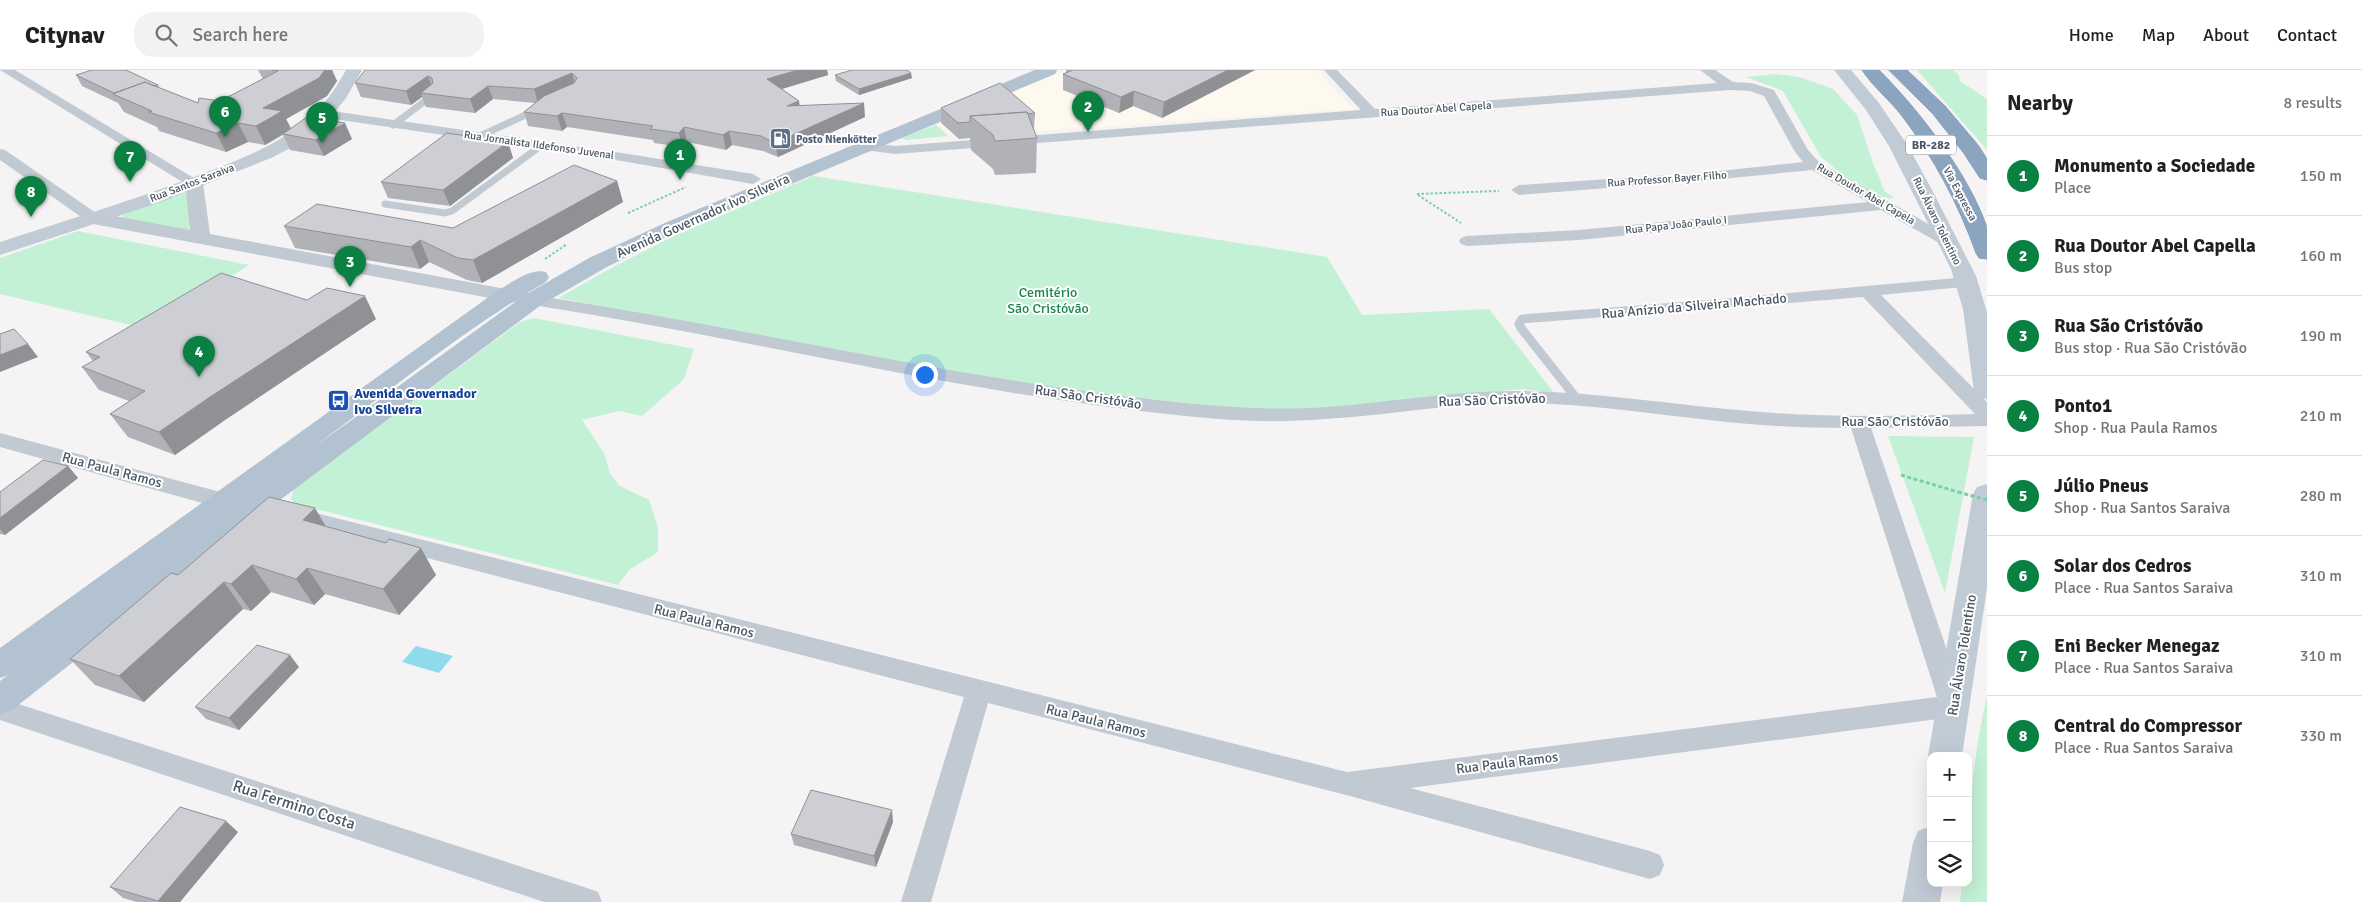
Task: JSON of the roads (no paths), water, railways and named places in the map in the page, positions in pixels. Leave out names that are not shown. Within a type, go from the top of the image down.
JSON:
[{"type":"highway","name":"Via Expressa","points":[[1870,70],[1902,102],[1941,159],[1979,229],[1987,253]]},
{"type":"highway","name":"BR-282","points":[[1896,70],[1939,110],[1987,174]]},
{"type":"main road","name":"Rua Santos Saraiva","points":[[0,249],[194,183],[275,148],[300,134],[324,114],[338,100],[354,70]]},
{"type":"main road","name":"Avenida Governador Ivo Silveira","points":[[0,665],[224,501],[468,334],[533,300],[597,263],[1017,70]]},
{"type":"main road","name":"Avenida Governador Ivo Silveira","points":[[0,700],[254,505],[468,334],[505,296],[618,236],[683,206],[1049,70]]},
{"type":"main road","name":"Rua Álvaro Tolentino","points":[[1842,70],[1876,111],[1897,141],[1967,282],[1978,324],[1987,391]]},
{"type":"main road","name":"Rua Álvaro Tolentino","points":[[1946,752],[1987,494]]},
{"type":"main road","points":[[1921,902],[1927,867]]},
{"type":"street","points":[[6,70],[194,183],[201,239]]},
{"type":"street","points":[[1330,70],[1372,114]]},
{"type":"street","points":[[1706,70],[1730,86]]},
{"type":"street","name":"Rua Doutor Abel Capela","points":[[857,142],[895,150],[1730,86],[1751,87],[1769,93],[1802,152],[1814,164],[1947,241]]},
{"type":"street","name":"Rua Jornalista Ildefonso Juvenal","points":[[324,114],[542,145],[707,170],[753,179]]},
{"type":"street","points":[[0,153],[93,218]]},
{"type":"street","name":"Rua Professor Bayer Filho","points":[[1519,190],[1711,176],[1814,164]]},
{"type":"street","name":"Rua Papa João Paulo I","points":[[1467,241],[1578,235],[1885,205]]},
{"type":"street","name":"Rua São Cristóvão","points":[[93,218],[505,296],[1058,394],[1192,410],[1286,415],[1520,397],[1577,399],[1782,420],[1859,422],[1987,420]]},
{"type":"street","name":"Rua Anízio da Silveira Machado","points":[[1766,300],[1967,282]]},
{"type":"street","points":[[1868,292],[1987,414]]},
{"type":"street","points":[[1859,422],[1953,706]]},
{"type":"street","name":"Rua Paula Ramos","points":[[0,440],[224,501]]},
{"type":"street","name":"Rua Paula Ramos","points":[[254,505],[1347,784],[1953,706]]},
{"type":"street","points":[[916,902],[979,691]]},
{"type":"street","name":"Rua Fermino Costa","points":[[0,709],[587,902]]},
{"type":"street","points":[[1347,784],[1650,865]]},
{"type":"lane","points":[[393,125],[433,94]]},
{"type":"lane","points":[[478,137],[539,108]]},
{"type":"lane","points":[[385,204],[444,212],[452,211],[542,145]]},
{"type":"lane","name":"Rua Anízio da Silveira Machado","points":[[1577,399],[1521,328],[1519,324],[1522,319],[1766,300]]},
{"type":"water","points":[[416,646],[453,656],[439,673],[402,662]]},
{"type":"place","name":"Rua Doutor Abel Capella","points":[[1088,132]]},
{"type":"place","name":"Solar dos Cedros","points":[[225,137]]},
{"type":"place","name":"Posto Nienkötter","points":[[780,139]]},
{"type":"place","name":"Júlio Pneus","points":[[322,143]]},
{"type":"place","name":"Monumento a Sociedade","points":[[680,180]]},
{"type":"place","name":"Eni Becker Menegaz","points":[[130,182]]},
{"type":"place","name":"Central do Compressor","points":[[31,217]]},
{"type":"place","name":"Rua São Cristóvão","points":[[350,287]]},
{"type":"place","name":"Ponto1","points":[[199,377]]},
{"type":"place","name":"Avenida Governador Ivo Silveira","points":[[338,401]]},
{"type":"park label","name":"Cemitério São Cristóvão","points":[[1048,300]]}]
